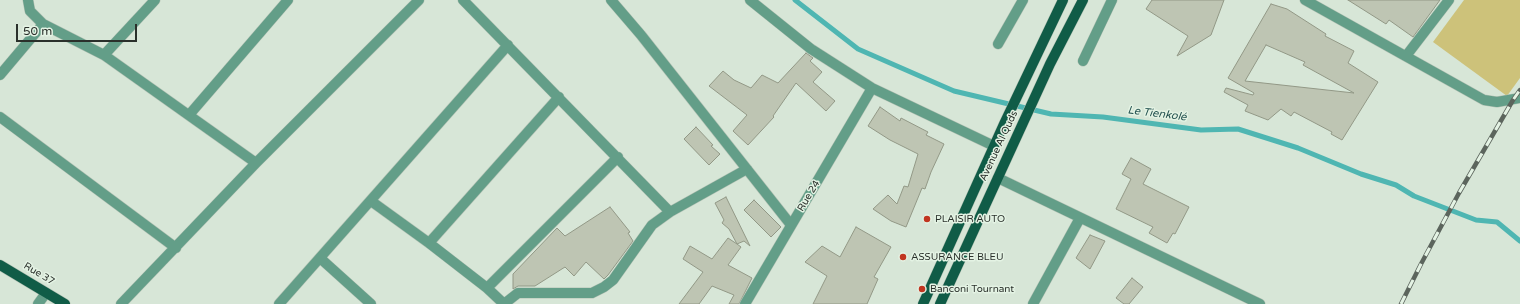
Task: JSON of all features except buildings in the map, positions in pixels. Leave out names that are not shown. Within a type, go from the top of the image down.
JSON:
[{"type":"main road","name":"Avenue Al Quds","points":[[923,304],[1004,124],[1063,0]]},
{"type":"main road","name":"Avenue Al Quds","points":[[940,304],[1050,64],[1083,0]]},
{"type":"main road","name":"Rue 37","points":[[0,265],[65,304]]},
{"type":"street","points":[[28,0],[30,10],[43,24],[104,55],[256,163]]},
{"type":"street","points":[[104,55],[156,0]]},
{"type":"street","points":[[189,115],[288,0]]},
{"type":"street","points":[[121,304],[256,163],[419,0]]},
{"type":"street","points":[[462,0],[618,157],[670,212]]},
{"type":"street","points":[[611,0],[641,34],[791,225]]},
{"type":"street","points":[[750,0],[811,49],[872,88],[994,146]]},
{"type":"street","points":[[1083,61],[1112,0]]},
{"type":"street","points":[[1305,0],[1484,100],[1497,102],[1520,98]]},
{"type":"street","points":[[1406,56],[1448,0]]},
{"type":"street","points":[[998,44],[1019,1]]},
{"type":"street","points":[[0,75],[43,24]]},
{"type":"street","points":[[279,304],[508,45]]},
{"type":"street","name":"Rue 24","points":[[745,304],[872,88]]},
{"type":"street","points":[[429,243],[559,97]]},
{"type":"street","points":[[0,117],[176,248]]},
{"type":"street","points":[[487,288],[618,157]]},
{"type":"street","points":[[371,201],[429,243],[487,288],[504,304],[518,293],[592,292],[604,287],[613,280],[652,225],[670,212],[747,169]]},
{"type":"street","points":[[998,178],[1260,304]]},
{"type":"street","points":[[1033,304],[1080,218]]},
{"type":"street","points":[[320,258],[370,304]]},
{"type":"street","points":[[38,304],[46,293]]},
{"type":"shaded area","points":[[1464,0],[1520,0],[1520,78],[1507,96],[1433,42]]},
{"type":"waterway","name":"Le Tienkolé","points":[[795,0],[858,49],[954,91],[1051,114],[1103,117],[1201,130],[1238,129],[1298,148],[1361,174],[1396,185],[1414,196],[1476,220],[1497,222],[1520,241]]},
{"type":"railway","points":[[1401,304],[1459,193],[1520,90]]},
{"type":"place","name":"PLAISIR AUTO","points":[[927,219]]},
{"type":"place","name":"ASSURANCE BLEU","points":[[903,257]]},
{"type":"place","name":"Banconi Tournant","points":[[922,289]]}]
